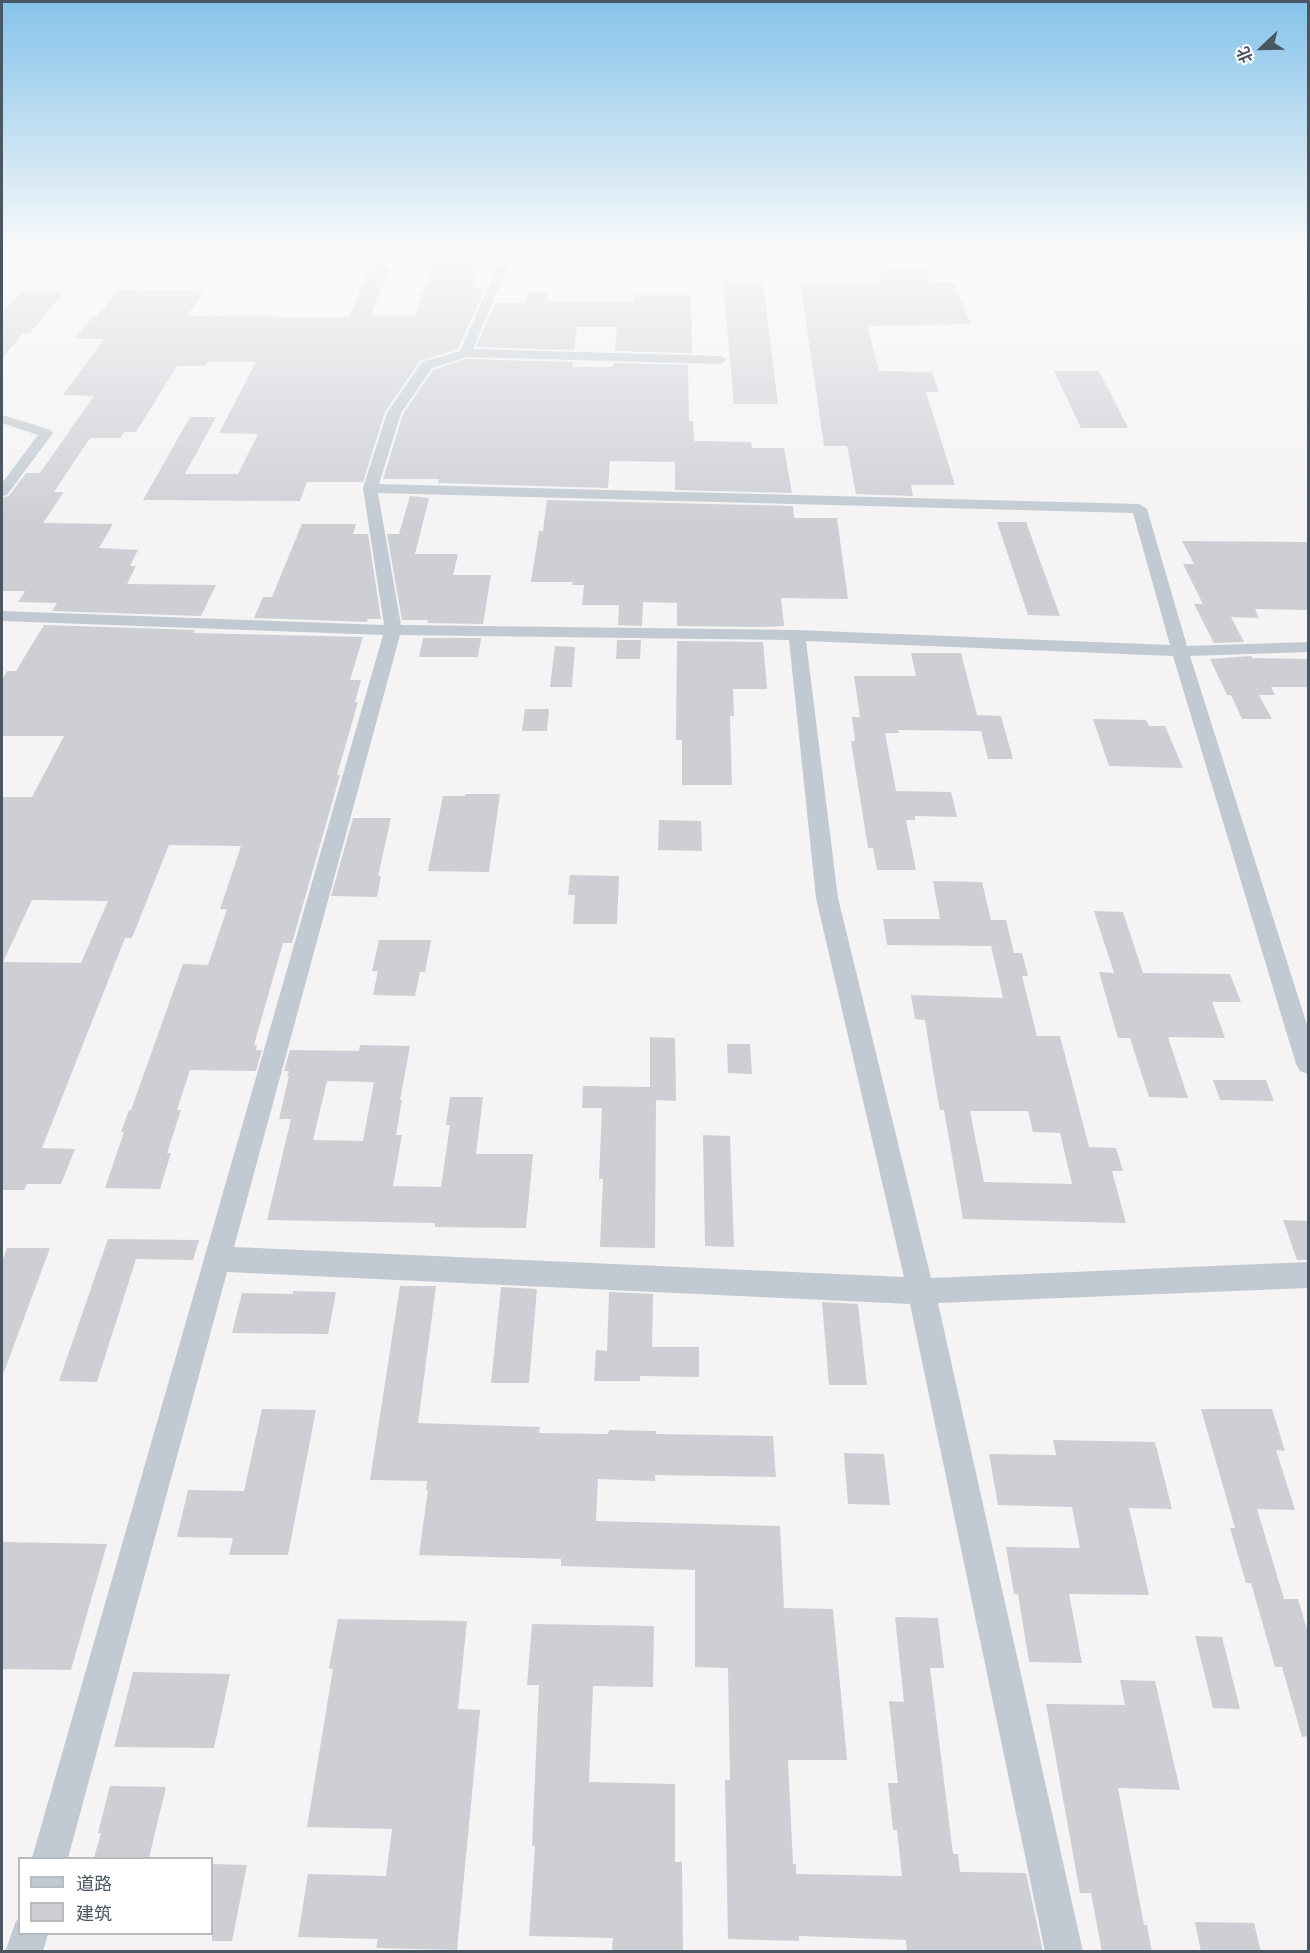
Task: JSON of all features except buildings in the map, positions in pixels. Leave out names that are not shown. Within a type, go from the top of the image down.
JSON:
[{"type":"street","points":[[465,352],[469,343]]},
{"type":"street","points":[[50,1857],[393,630],[370,488],[394,413],[428,365],[465,352],[721,360]]},
{"type":"street","points":[[2,419],[46,433],[2,492]]},
{"type":"street","points":[[370,488],[1139,509],[1180,651],[1308,1064]]},
{"type":"street","points":[[2,616],[393,630],[797,635],[1180,651],[1308,647]]},
{"type":"street","points":[[797,635],[827,898],[921,1292],[1064,1952]]},
{"type":"street","points":[[218,1259],[921,1292],[1308,1275]]},
{"type":"street","points":[[24,1952],[29,1935]]}]
